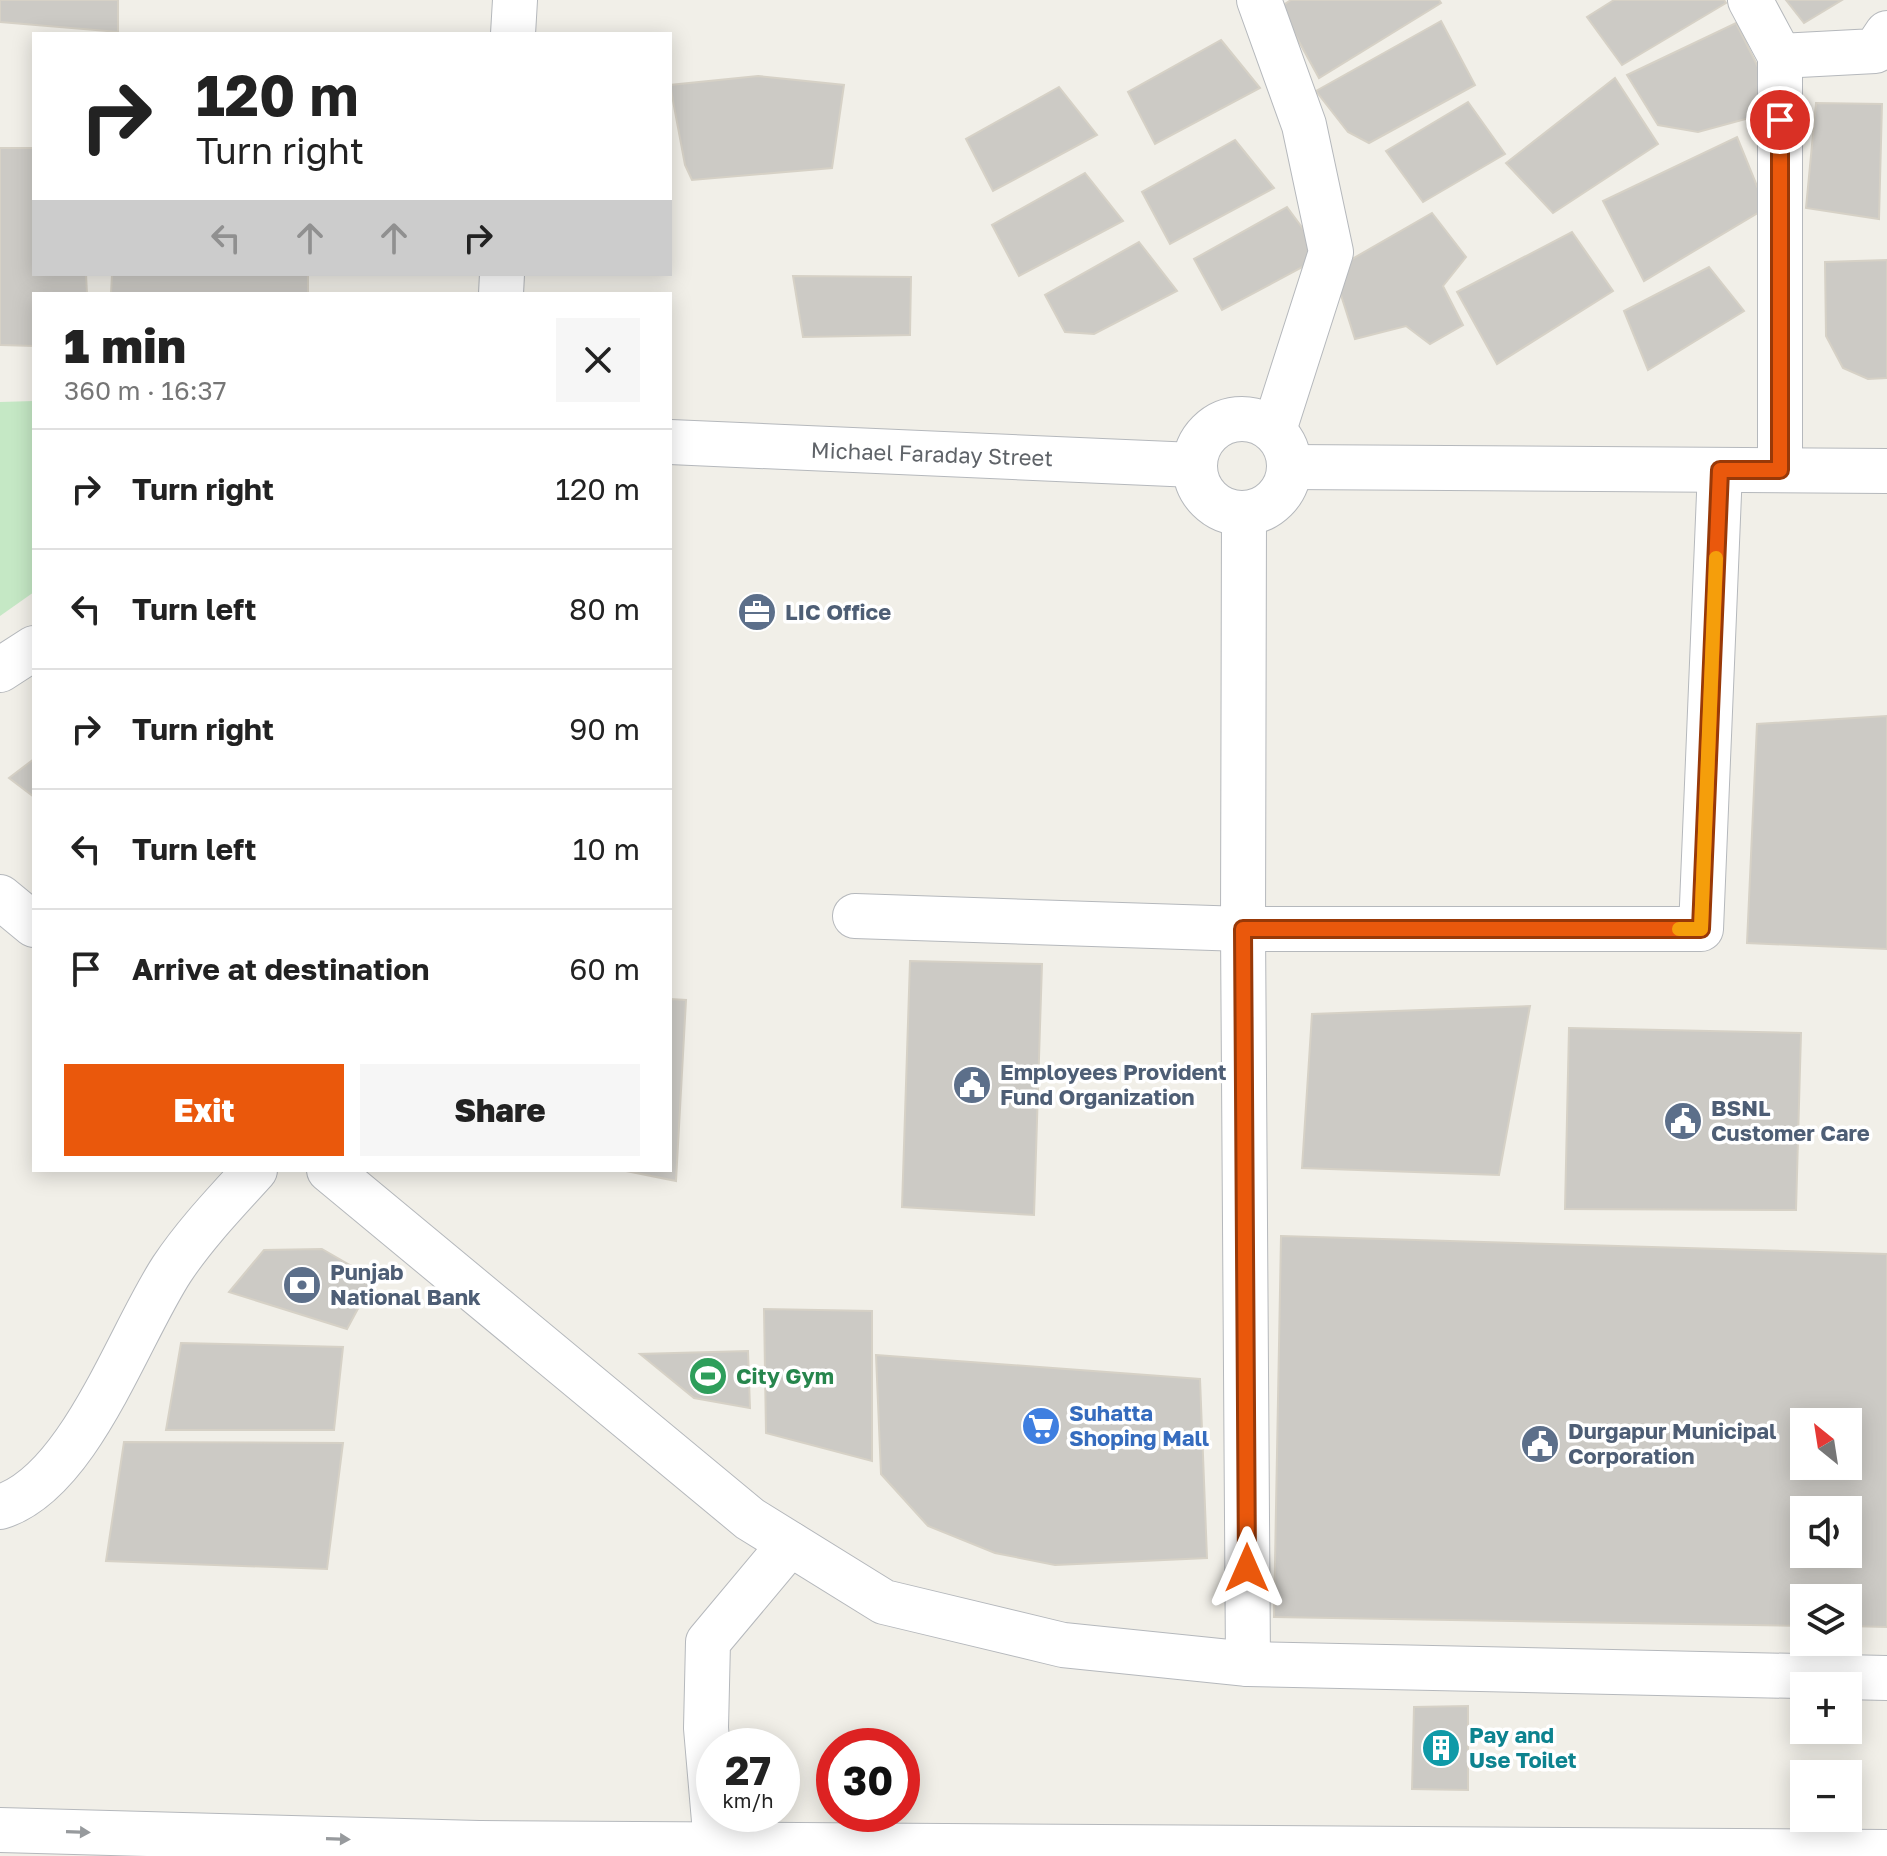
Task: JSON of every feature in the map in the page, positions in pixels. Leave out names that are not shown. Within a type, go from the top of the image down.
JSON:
[{"type":"street","points":[[513,32],[515,0]]},
{"type":"street","points":[[1259,0],[1304,125],[1331,252],[1282,449],[1287,482],[1273,503],[1244,514],[1220,509],[1197,483],[1194,465],[1198,446],[1222,423],[1256,420],[1282,449],[1720,470],[1887,471]]},
{"type":"street","points":[[1750,0],[1780,56],[1780,470]]},
{"type":"street","points":[[1780,56],[1875,51],[1887,33]]},
{"type":"street","name":"Michael Faraday Street","points":[[672,442],[1194,465]]},
{"type":"street","points":[[855,916],[1243,929],[1701,929],[1720,470]]},
{"type":"street","points":[[1244,514],[1243,929],[1248,1664]]},
{"type":"street","points":[[0,670],[32,649]]},
{"type":"street","points":[[0,897],[32,923]]},
{"type":"street","points":[[0,1507],[18,1501],[45,1483],[70,1449],[173,1268],[253,1172]]},
{"type":"street","points":[[331,1172],[750,1519],[884,1602],[1063,1645],[1248,1664],[1887,1678]]},
{"type":"street","points":[[716,1844],[706,1728],[708,1642],[790,1544]]},
{"type":"street","points":[[0,1830],[479,1843],[1887,1852]]},
{"type":"green space","points":[[32,401],[32,593],[0,616],[0,402]]},
{"type":"building","points":[[0,0],[118,0],[118,32],[0,22]]},
{"type":"building","points":[[1291,0],[1439,0],[1441,3],[1319,78],[1280,7]]},
{"type":"building","points":[[1614,0],[1724,0],[1726,3],[1622,65],[1587,17]]},
{"type":"building","points":[[1786,0],[1842,0],[1804,23]]},
{"type":"building","points":[[1441,21],[1475,85],[1369,143],[1348,132],[1316,91]]},
{"type":"building","points":[[1736,23],[1762,75],[1764,114],[1698,132],[1658,125],[1627,75]]},
{"type":"building","points":[[1221,40],[1260,88],[1155,144],[1128,92]]},
{"type":"building","points":[[758,76],[844,85],[832,168],[692,180],[685,165],[672,85]]},
{"type":"building","points":[[1615,78],[1658,144],[1553,213],[1506,163]]},
{"type":"building","points":[[1059,87],[1097,135],[993,191],[966,139]]},
{"type":"building","points":[[1468,102],[1505,154],[1423,202],[1386,151]]},
{"type":"building","points":[[1816,103],[1882,104],[1879,219],[1806,208]]},
{"type":"building","points":[[1737,137],[1766,208],[1644,281],[1603,201]]},
{"type":"building","points":[[1235,140],[1274,188],[1170,244],[1142,192]]},
{"type":"building","points":[[0,148],[32,148],[32,276],[86,276],[87,292],[32,292],[32,346],[0,345]]},
{"type":"building","points":[[1085,173],[1123,221],[1019,276],[992,225]]},
{"type":"building","points":[[1287,207],[1323,256],[1222,310],[1194,259]]},
{"type":"building","points":[[1432,213],[1466,257],[1443,286],[1463,325],[1430,344],[1406,326],[1355,339],[1333,270]]},
{"type":"building","points":[[1572,232],[1613,291],[1497,364],[1457,292]]},
{"type":"building","points":[[1139,242],[1177,291],[1094,334],[1065,332],[1045,295]]},
{"type":"building","points":[[1887,260],[1887,378],[1868,379],[1843,368],[1826,336],[1825,262]]},
{"type":"building","points":[[1709,267],[1744,311],[1648,370],[1624,311]]},
{"type":"building","points":[[112,276],[308,276],[308,292],[111,292]]},
{"type":"building","points":[[793,276],[911,277],[910,335],[803,337]]},
{"type":"building","points":[[1887,716],[1887,949],[1747,943],[1757,724]]},
{"type":"building","points":[[32,761],[32,795],[9,778]]},
{"type":"building","name":"Employees Provident Fund Organization","points":[[910,961],[1042,964],[1034,1215],[902,1207]]},
{"type":"building","points":[[672,999],[686,1000],[676,1181],[631,1172],[672,1172]]},
{"type":"building","points":[[1530,1006],[1499,1175],[1302,1168],[1312,1014]]},
{"type":"building","name":"BSNL Customer Care","points":[[1569,1028],[1801,1033],[1796,1210],[1565,1209]]},
{"type":"building","name":"Durgapur Municipal Corporation","points":[[1281,1236],[1887,1254],[1887,1627],[1862,1626],[1862,1584],[1790,1584],[1790,1626],[1274,1617]]},
{"type":"building","name":"Punjab National Bank","points":[[322,1249],[374,1279],[347,1329],[229,1292],[264,1250]]},
{"type":"building","points":[[764,1309],[872,1311],[872,1461],[766,1433]]},
{"type":"building","points":[[181,1343],[343,1347],[334,1430],[166,1430]]},
{"type":"building","name":"City Gym","points":[[748,1351],[750,1408],[694,1398],[640,1354]]},
{"type":"building","name":"Suhatta Shoping Mall","points":[[876,1355],[1200,1379],[1207,1558],[1055,1565],[995,1553],[928,1526],[881,1474]]},
{"type":"building","points":[[124,1442],[343,1443],[327,1569],[106,1561]]},
{"type":"building","name":"Pay and Use Toilet","points":[[1468,1706],[1468,1790],[1412,1789],[1414,1707]]},
{"type":"slow traffic","points":[[1679,929],[1701,929],[1716,558]]},
{"type":"place","name":"LIC Office","points":[[757,612]]},
{"type":"place","name":"Employees Provident Fund Organization","points":[[972,1085]]},
{"type":"place","name":"BSNL Customer Care","points":[[1683,1121]]},
{"type":"place","name":"Punjab National Bank","points":[[302,1285]]},
{"type":"place","name":"City Gym","points":[[708,1376]]},
{"type":"place","name":"Suhatta Shoping Mall","points":[[1041,1426]]},
{"type":"place","name":"Durgapur Municipal Corporation","points":[[1540,1444]]},
{"type":"place","name":"Pay and Use Toilet","points":[[1441,1748]]},
{"type":"route","points":[[1247,1568],[1243,929],[1701,929],[1720,470],[1780,470],[1780,120]]}]
